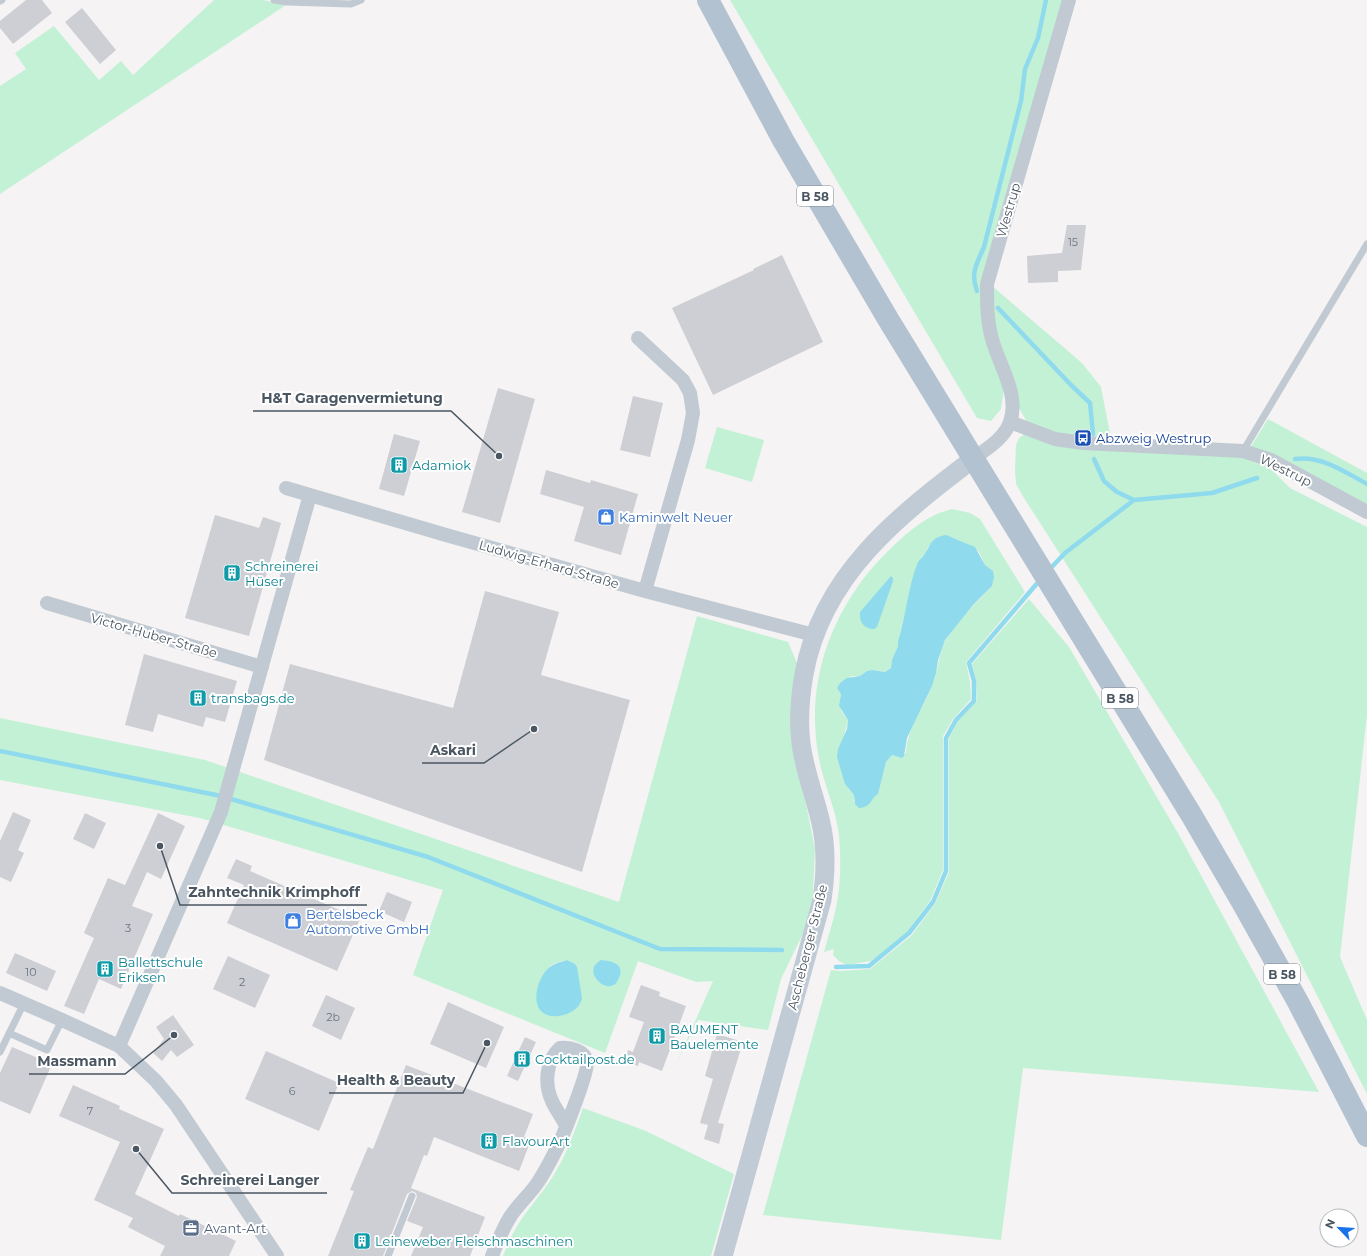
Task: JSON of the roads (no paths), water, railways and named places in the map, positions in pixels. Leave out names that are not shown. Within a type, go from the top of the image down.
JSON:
[{"type":"main road","name":"B 58","points":[[708,0],[780,134],[892,326],[1192,816],[1242,902],[1298,1002],[1367,1136]]},
{"type":"street","name":"Westrup","points":[[973,459],[1000,438],[1010,422],[1012,407],[1010,387],[992,339],[988,312],[987,284],[1069,0]]},
{"type":"street","points":[[638,338],[683,380],[690,393],[693,413],[688,440],[645,591]]},
{"type":"street","name":"Westrup","points":[[1010,422],[1055,439],[1083,443],[1243,451],[1271,460],[1367,512]]},
{"type":"street","name":"Ascheberger Straße","points":[[723,1256],[815,927],[825,876],[823,834],[806,769],[801,743],[800,723],[802,684],[814,635],[819,622],[834,594],[867,550],[886,530],[912,507],[973,459]]},
{"type":"street","name":"Ludwig-Erhard-Straße","points":[[286,488],[446,536],[645,591],[814,635]]},
{"type":"street","points":[[119,1046],[221,812],[310,495]]},
{"type":"street","name":"Victor-Huber-Straße","points":[[46,603],[262,667]]},
{"type":"street","points":[[0,993],[119,1046],[156,1081],[176,1105],[277,1256]]},
{"type":"street","points":[[492,1256],[510,1216],[537,1184],[557,1149],[566,1126],[587,1070],[588,1063],[585,1057],[579,1052],[567,1047],[560,1048],[552,1058],[547,1083],[552,1101],[566,1126]]},
{"type":"lane","points":[[274,0],[287,2],[351,4],[361,0]]},
{"type":"lane","points":[[1243,451],[1367,244]]},
{"type":"lane","points":[[0,1052],[24,1004]]},
{"type":"lane","points":[[10,1032],[48,1050],[62,1020]]},
{"type":"lane","points":[[388,1256],[412,1196]]},
{"type":"water","points":[[946,535],[975,547],[985,565],[993,571],[994,577],[992,586],[973,605],[945,640],[938,660],[932,686],[907,738],[904,756],[902,758],[892,755],[886,762],[878,794],[869,804],[859,808],[855,804],[854,795],[845,784],[837,757],[838,749],[847,729],[848,720],[839,706],[841,694],[837,688],[840,683],[847,678],[860,676],[867,671],[872,670],[885,672],[891,668],[892,660],[898,646],[909,591],[918,562],[934,540]]},
{"type":"water","points":[[891,576],[893,581],[877,627],[874,629],[867,628],[861,622],[860,612]]},
{"type":"water","points":[[567,960],[575,964],[577,967],[582,998],[577,1008],[572,1012],[559,1016],[547,1015],[538,1007],[536,995],[539,982],[550,967]]},
{"type":"water","points":[[601,960],[610,961],[620,967],[620,975],[614,985],[603,985],[595,976],[593,971],[595,965]]},
{"type":"waterway","points":[[977,291],[974,279],[975,268],[984,247],[1021,101],[1025,69],[1038,38],[1046,0]]},
{"type":"waterway","points":[[998,308],[1090,403],[1093,434]]},
{"type":"waterway","points":[[1295,459],[1305,458],[1323,462],[1367,484]]},
{"type":"waterway","points":[[1094,459],[1104,481],[1117,492],[1134,500]]},
{"type":"waterway","points":[[1049,570],[1065,553],[1134,500],[1212,493],[1257,478]]},
{"type":"waterway","points":[[836,967],[869,966],[909,933],[933,902],[946,871],[946,738],[956,720],[974,701],[974,681],[969,663],[1040,580]]},
{"type":"waterway","points":[[0,751],[221,796],[428,857],[660,949],[782,950]]},
{"type":"place","name":"Abzweig Westrup","points":[[1083,438]]},
{"type":"place","name":"H&T Garagenvermietung","points":[[499,456]]},
{"type":"place","name":"Adamiok","points":[[399,465]]},
{"type":"place","name":"Kaminwelt Neuer","points":[[606,517]]},
{"type":"place","name":"Schreinerei Hüser","points":[[232,573]]},
{"type":"place","name":"transbags.de","points":[[198,698]]},
{"type":"place","name":"Askari","points":[[534,729]]},
{"type":"place","name":"Zahntechnik Krimphoff","points":[[160,846]]},
{"type":"place","name":"Bertelsbeck Automotive GmbH","points":[[293,921]]},
{"type":"place","name":"Ballettschule Eriksen","points":[[105,969]]},
{"type":"place","name":"Massmann","points":[[174,1035]]},
{"type":"place","name":"BAUMENT Bauelemente","points":[[657,1036]]},
{"type":"place","name":"Health & Beauty","points":[[487,1043]]},
{"type":"place","name":"Cocktailpost.de","points":[[522,1059]]},
{"type":"place","name":"FlavourArt","points":[[489,1141]]},
{"type":"place","name":"Schreinerei Langer","points":[[136,1149]]},
{"type":"place","name":"Avant-Art","points":[[191,1228]]},
{"type":"place","name":"Leineweber Fleischmaschinen","points":[[362,1241]]}]
